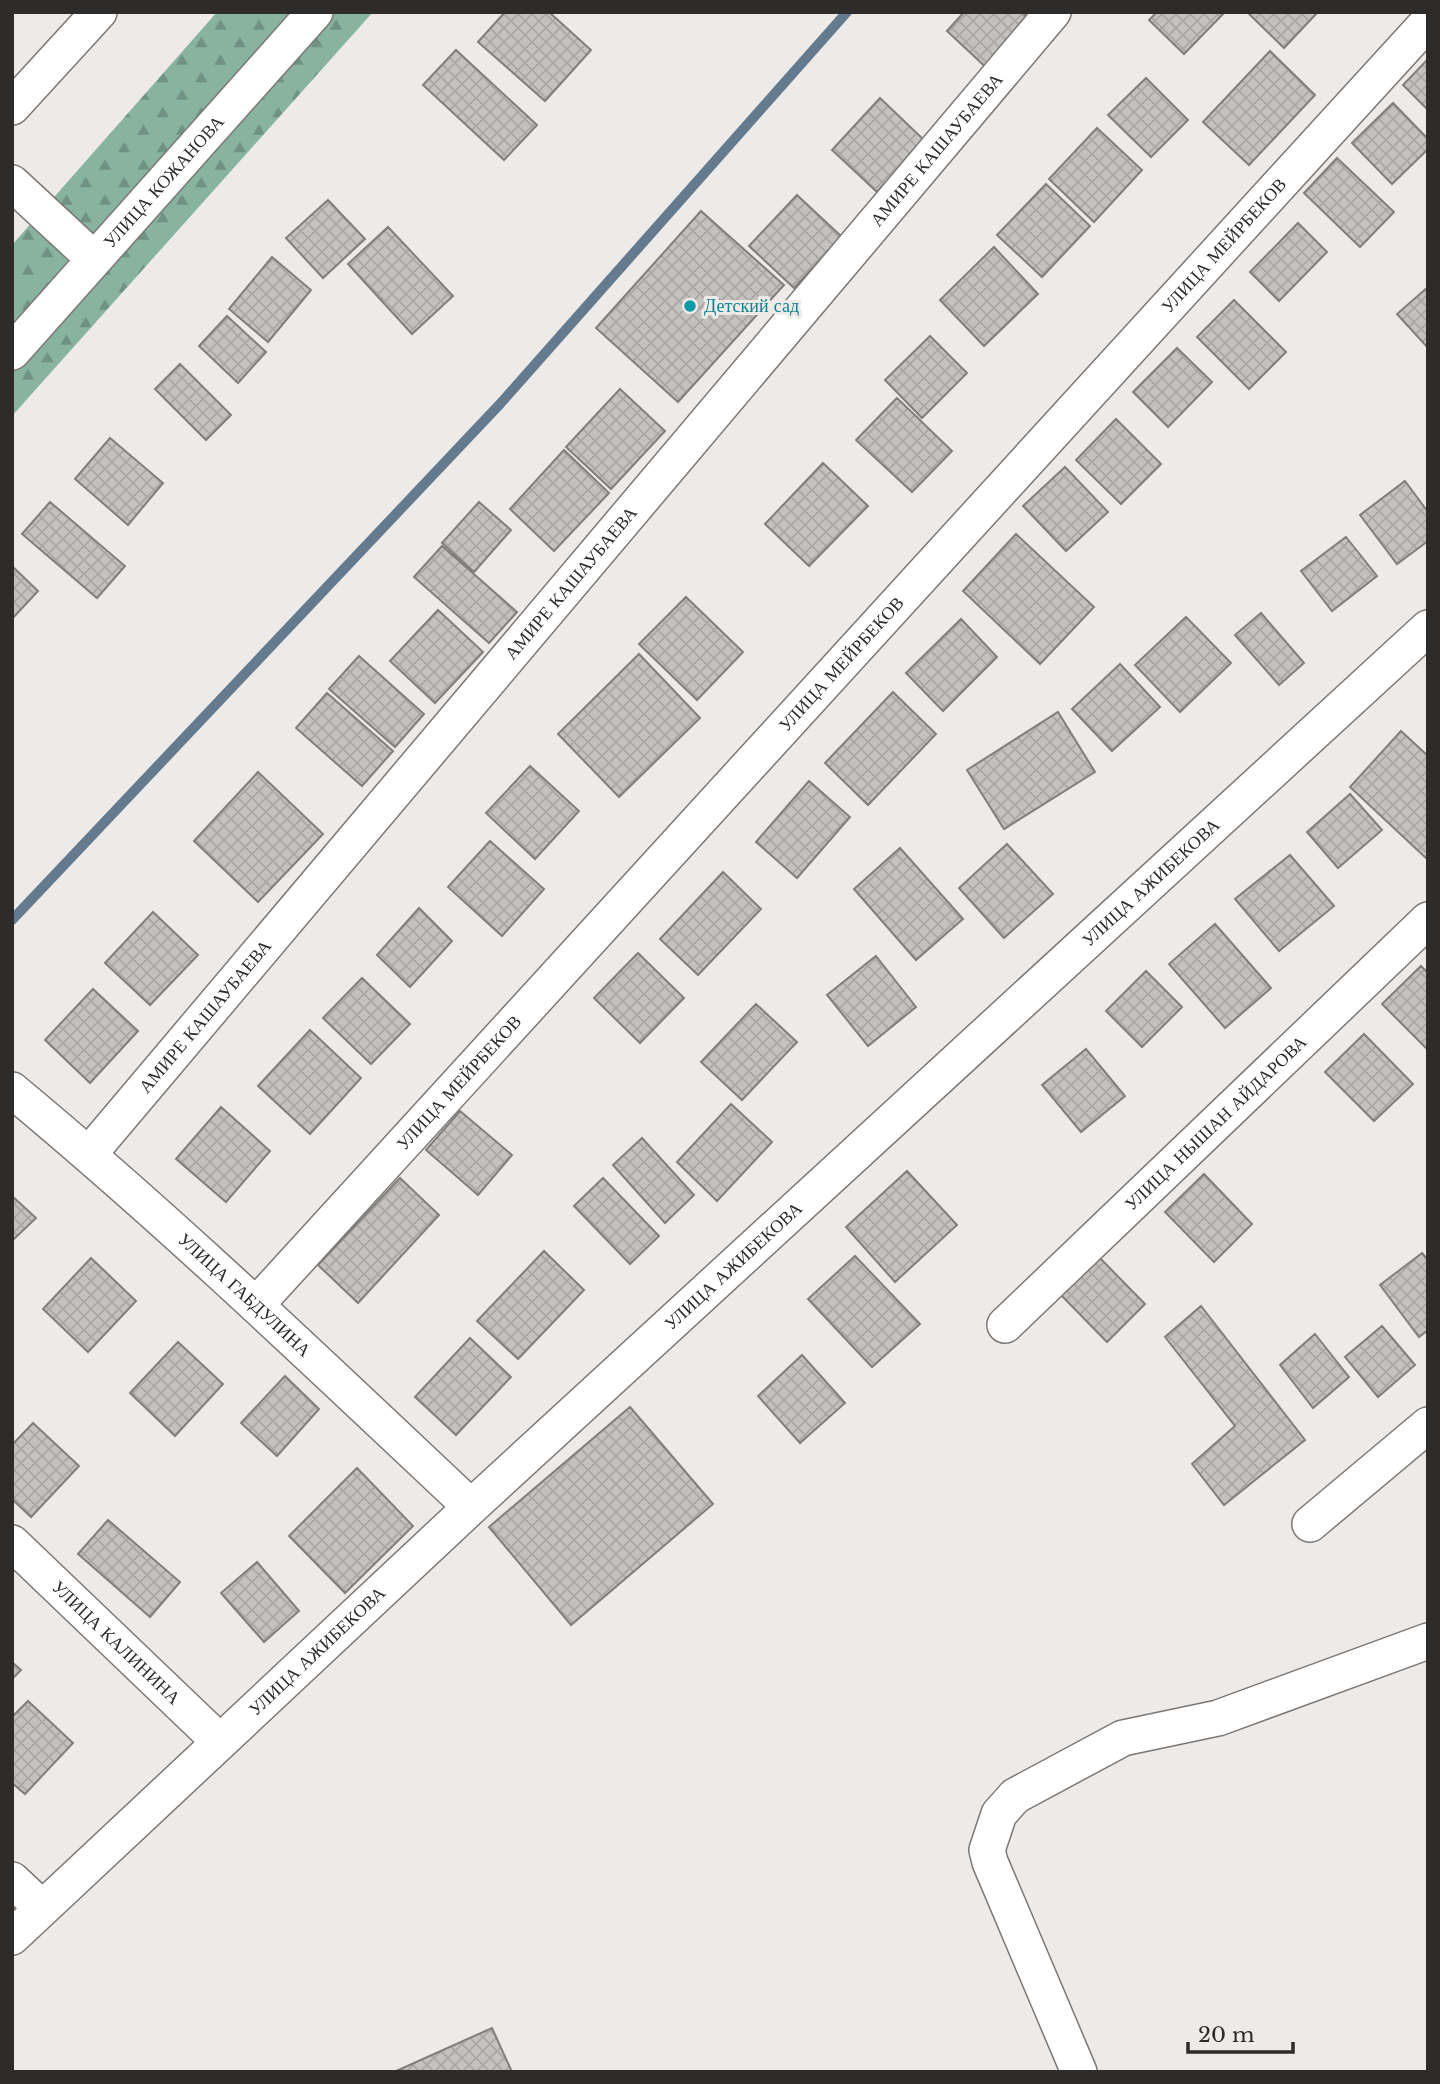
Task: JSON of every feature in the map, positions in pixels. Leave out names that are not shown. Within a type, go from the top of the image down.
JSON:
[{"type":"street","points":[[12,107],[99,12]]},
{"type":"street","name":"УЛИЦА КОЖАНОВА","points":[[12,352],[314,12]]},
{"type":"street","name":"АМИРЕ КАШАУБАЕВА","points":[[89,1154],[1053,12]]},
{"type":"street","name":"УЛИЦА МЕЙРБЕКОВ","points":[[256,1305],[1428,22]]},
{"type":"street","points":[[12,183],[94,259]]},
{"type":"street","name":"УЛИЦА АЖИБЕКОВА","points":[[12,1937],[471,1507],[1428,628]]},
{"type":"street","name":"УЛИЦА НЫШАН АЙДАРОВА","points":[[1005,1325],[1428,920]]},
{"type":"street","name":"УЛИЦА ГАБДУЛИНА","points":[[12,1090],[89,1154],[256,1305],[471,1507]]},
{"type":"street","points":[[1310,1524],[1428,1424]]},
{"type":"street","name":"УЛИЦА КАЛИНИНА","points":[[12,1543],[219,1741]]},
{"type":"street","points":[[1079,2072],[990,1862],[987,1850],[999,1814],[1015,1796],[1123,1738],[1218,1718],[1428,1641]]},
{"type":"street","points":[[12,1880],[42,1908]]},
{"type":"green space","points":[[217,12],[373,12],[12,416],[12,245]]},
{"type":"building","points":[[505,12],[549,12],[591,50],[545,101],[478,42]]},
{"type":"building","points":[[964,12],[1022,12],[1036,26],[992,73],[947,31]]},
{"type":"building","points":[[1157,12],[1225,12],[1184,54],[1149,20]]},
{"type":"building","points":[[1247,12],[1318,12],[1284,48]]},
{"type":"building","points":[[456,50],[537,125],[504,160],[423,85]]},
{"type":"building","points":[[1270,51],[1315,95],[1249,165],[1203,122]]},
{"type":"building","points":[[1428,59],[1428,110],[1403,85]]},
{"type":"building","points":[[1146,78],[1188,120],[1151,157],[1108,115]]},
{"type":"building","points":[[880,98],[925,141],[877,192],[832,150]]},
{"type":"building","points":[[1393,103],[1428,139],[1428,149],[1392,184],[1352,143]]},
{"type":"building","points":[[1097,128],[1142,170],[1094,222],[1049,179]]},
{"type":"building","points":[[1337,158],[1394,212],[1360,247],[1304,193]]},
{"type":"building","points":[[1046,184],[1090,226],[1042,277],[997,235]]},
{"type":"building","points":[[797,195],[842,237],[794,288],[749,246]]},
{"type":"building","points":[[328,200],[365,239],[323,278],[286,238]]},
{"type":"building","name":"Детский сад","points":[[701,211],[784,285],[678,402],[596,328]]},
{"type":"building","points":[[1298,223],[1327,252],[1279,301],[1250,272]]},
{"type":"building","points":[[388,227],[453,296],[412,334],[348,264]]},
{"type":"building","points":[[994,247],[1038,294],[984,346],[940,300]]},
{"type":"building","points":[[272,257],[311,290],[268,342],[229,309]]},
{"type":"building","points":[[1428,287],[1428,348],[1397,314]]},
{"type":"building","points":[[1234,300],[1286,352],[1249,389],[1197,337]]},
{"type":"building","points":[[227,316],[266,352],[238,383],[199,346]]},
{"type":"building","points":[[930,336],[967,373],[922,418],[885,380]]},
{"type":"building","points":[[1177,348],[1212,382],[1168,427],[1133,392]]},
{"type":"building","points":[[180,364],[231,415],[206,440],[155,389]]},
{"type":"building","points":[[620,389],[665,431],[611,489],[566,447]]},
{"type":"building","points":[[897,398],[952,451],[912,492],[856,440]]},
{"type":"building","points":[[1116,419],[1161,464],[1121,504],[1076,460]]},
{"type":"building","points":[[110,438],[163,483],[128,525],[75,479]]},
{"type":"building","points":[[564,450],[609,493],[554,551],[510,509]]},
{"type":"building","points":[[823,463],[868,506],[809,566],[765,524]]},
{"type":"building","points":[[1065,467],[1108,512],[1066,551],[1023,506]]},
{"type":"building","points":[[1405,481],[1428,512],[1428,541],[1397,564],[1360,515]]},
{"type":"building","points":[[50,502],[125,566],[97,598],[22,534]]},
{"type":"building","points":[[479,502],[511,530],[474,572],[442,543]]},
{"type":"building","points":[[1016,534],[1094,607],[1040,664],[963,591]]},
{"type":"building","points":[[1346,537],[1377,576],[1332,611],[1301,571]]},
{"type":"building","points":[[442,546],[517,612],[489,643],[414,577]]},
{"type":"building","points":[[12,566],[38,591],[12,619]]},
{"type":"building","points":[[686,597],[743,652],[697,700],[639,644]]},
{"type":"building","points":[[438,610],[483,652],[435,703],[390,661]]},
{"type":"building","points":[[1261,613],[1304,663],[1279,685],[1235,635]]},
{"type":"building","points":[[1186,617],[1231,663],[1180,712],[1135,665]]},
{"type":"building","points":[[961,619],[997,657],[943,711],[906,673]]},
{"type":"building","points":[[639,654],[700,718],[619,797],[558,734]]},
{"type":"building","points":[[359,656],[424,714],[395,747],[329,689]]},
{"type":"building","points":[[1120,664],[1160,707],[1112,751],[1072,709]]},
{"type":"building","points":[[893,692],[936,734],[868,805],[825,763]]},
{"type":"building","points":[[327,693],[393,751],[362,786],[296,728]]},
{"type":"building","points":[[1058,712],[1095,772],[1004,829],[967,770]]},
{"type":"building","points":[[1401,731],[1428,756],[1428,860],[1350,787]]},
{"type":"building","points":[[530,766],[579,811],[535,859],[486,813]]},
{"type":"building","points":[[258,772],[323,834],[258,902],[194,841]]},
{"type":"building","points":[[809,781],[850,817],[797,878],[756,842]]},
{"type":"building","points":[[1350,794],[1382,830],[1338,868],[1307,832]]},
{"type":"building","points":[[490,841],[544,889],[502,936],[448,887]]},
{"type":"building","points":[[1007,844],[1053,894],[1004,938],[959,888]]},
{"type":"building","points":[[900,848],[963,919],[916,960],[854,889]]},
{"type":"building","points":[[1290,855],[1334,906],[1279,951],[1235,899]]},
{"type":"building","points":[[723,872],[761,909],[698,975],[660,939]]},
{"type":"building","points":[[419,908],[452,941],[410,987],[377,955]]},
{"type":"building","points":[[153,912],[198,955],[150,1005],[105,963]]},
{"type":"building","points":[[1215,924],[1271,988],[1225,1028],[1169,964]]},
{"type":"building","points":[[638,953],[684,998],[640,1043],[594,998]]},
{"type":"building","points":[[876,956],[916,1007],[868,1046],[827,995]]},
{"type":"building","points":[[1421,966],[1428,973],[1428,1050],[1382,1004]]},
{"type":"building","points":[[1146,971],[1182,1007],[1142,1047],[1106,1011]]},
{"type":"building","points":[[362,978],[410,1024],[371,1064],[323,1018]]},
{"type":"building","points":[[93,989],[138,1031],[90,1083],[45,1040]]},
{"type":"building","points":[[756,1004],[797,1042],[742,1100],[701,1062]]},
{"type":"building","points":[[310,1030],[361,1078],[310,1134],[258,1086]]},
{"type":"building","points":[[1364,1034],[1413,1084],[1374,1121],[1325,1072]]},
{"type":"building","points":[[1086,1049],[1125,1096],[1081,1132],[1042,1085]]},
{"type":"building","points":[[731,1104],[772,1142],[717,1201],[677,1162]]},
{"type":"building","points":[[221,1107],[270,1151],[226,1202],[176,1159]]},
{"type":"building","points":[[460,1111],[512,1155],[478,1195],[426,1150]]},
{"type":"building","points":[[642,1138],[694,1195],[665,1223],[613,1165]]},
{"type":"building","points":[[907,1171],[957,1225],[895,1282],[846,1227]]},
{"type":"building","points":[[1204,1174],[1252,1224],[1214,1262],[1165,1212]]},
{"type":"building","points":[[400,1178],[439,1215],[358,1303],[318,1265]]},
{"type":"building","points":[[603,1178],[659,1236],[630,1264],[574,1206]]},
{"type":"building","points":[[12,1196],[36,1218],[12,1241]]},
{"type":"building","points":[[544,1251],[584,1290],[518,1359],[477,1321]]},
{"type":"building","points":[[1422,1253],[1428,1260],[1428,1330],[1419,1337],[1380,1285]]},
{"type":"building","points":[[1096,1254],[1145,1304],[1107,1342],[1058,1292]]},
{"type":"building","points":[[855,1256],[920,1324],[872,1367],[808,1299]]},
{"type":"building","points":[[91,1258],[136,1301],[88,1352],[43,1309]]},
{"type":"building","points":[[1201,1306],[1305,1440],[1224,1505],[1192,1464],[1235,1426],[1165,1337]]},
{"type":"building","points":[[1382,1326],[1415,1365],[1378,1397],[1345,1357]]},
{"type":"building","points":[[1315,1334],[1349,1377],[1313,1408],[1280,1365]]},
{"type":"building","points":[[470,1338],[511,1377],[456,1435],[415,1397]]},
{"type":"building","points":[[178,1342],[223,1384],[175,1436],[130,1393]]},
{"type":"building","points":[[802,1355],[845,1403],[800,1443],[758,1396]]},
{"type":"building","points":[[285,1376],[319,1409],[277,1456],[241,1423]]},
{"type":"building","points":[[630,1407],[713,1504],[571,1625],[489,1527]]},
{"type":"building","points":[[33,1423],[79,1466],[31,1517],[12,1499],[12,1445]]},
{"type":"building","points":[[357,1468],[413,1526],[345,1593],[289,1536]]},
{"type":"building","points":[[108,1520],[180,1582],[150,1617],[78,1554]]},
{"type":"building","points":[[257,1562],[299,1611],[264,1642],[221,1593]]},
{"type":"building","points":[[12,1662],[21,1670],[12,1679]]},
{"type":"building","points":[[28,1701],[73,1743],[25,1794],[12,1783],[12,1717]]},
{"type":"building","points":[[492,2028],[512,2072],[394,2072]]},
{"type":"waterway","points":[[12,920],[500,404],[847,12]]},
{"type":"place","name":"Детский сад","points":[[690,306]]}]
